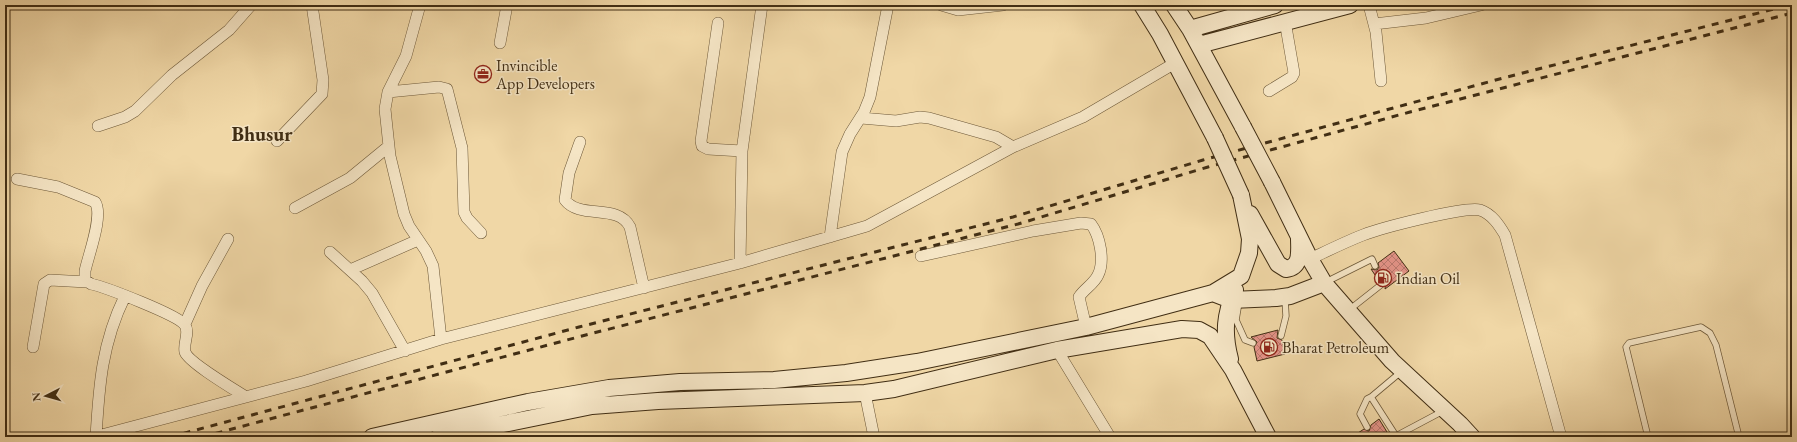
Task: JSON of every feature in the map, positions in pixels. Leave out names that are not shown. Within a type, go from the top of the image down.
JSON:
[{"type":"main road","points":[[1142,5],[1175,62],[1215,138],[1241,195],[1265,242],[1278,264],[1286,269],[1294,267],[1297,263],[1299,237]]},
{"type":"main road","points":[[1174,5],[1199,45],[1272,182],[1310,259],[1324,283],[1402,371],[1445,410],[1461,430],[1472,437]]},
{"type":"main road","points":[[1190,29],[1275,5]]},
{"type":"main road","points":[[1199,45],[1350,5]]},
{"type":"main road","points":[[1234,370],[1225,338],[1225,325],[1235,299],[1249,253],[1250,240],[1241,195]]},
{"type":"main road","points":[[372,437],[528,402],[609,388],[680,382],[774,380],[846,373],[917,362],[1086,327],[1213,293],[1241,276]]},
{"type":"main road","points":[[1213,293],[1235,299],[1285,297],[1324,283]]},
{"type":"main road","points":[[439,437],[592,406],[666,400],[865,393],[894,389],[1057,350],[1182,329],[1199,330],[1210,336],[1234,370],[1268,437]]},
{"type":"street","points":[[98,126],[125,117],[135,111],[172,75],[229,30],[251,5]]},
{"type":"street","points":[[277,141],[322,94],[323,80],[319,44],[312,5]]},
{"type":"street","points":[[420,5],[406,56],[388,92],[385,109],[389,146],[397,188],[404,214],[409,226],[431,260],[433,266],[441,339]]},
{"type":"street","points":[[500,43],[507,5]]},
{"type":"street","points":[[740,263],[742,151],[762,5]]},
{"type":"street","points":[[830,237],[842,152],[850,134],[861,118],[870,97],[888,5]]},
{"type":"street","points":[[941,5],[958,10],[1003,5]]},
{"type":"street","points":[[1369,5],[1374,24],[1381,81]]},
{"type":"street","points":[[1374,24],[1426,18],[1481,5]]},
{"type":"street","points":[[1268,91],[1292,77],[1294,74],[1285,21]]},
{"type":"street","points":[[718,23],[701,141],[702,146],[708,148],[742,151]]},
{"type":"street","points":[[125,296],[110,331],[104,354],[100,377],[95,437],[246,397],[406,351],[441,339],[740,263],[867,226],[886,217],[942,184],[1013,147],[1083,117],[1175,62]]},
{"type":"street","points":[[388,92],[439,87],[447,89],[462,148],[464,212],[467,218],[481,233]]},
{"type":"street","points":[[861,118],[896,121],[920,117],[929,118],[996,137],[1013,147]]},
{"type":"street","points":[[580,142],[569,173],[565,200],[570,206],[578,209],[611,214],[622,217],[628,221],[644,288]]},
{"type":"street","points":[[295,208],[350,178],[389,146]]},
{"type":"street","points":[[17,179],[58,187],[87,198],[98,206],[98,217],[85,271],[85,280],[87,282]]},
{"type":"street","points":[[1310,259],[1364,234],[1463,210],[1478,210],[1488,213],[1498,223],[1505,235],[1561,437]]},
{"type":"street","points":[[921,256],[1033,232],[1081,223],[1091,224],[1097,236],[1101,252],[1098,276],[1079,297],[1086,327]]},
{"type":"street","points":[[228,239],[202,286],[185,324],[187,331],[185,351],[188,356],[211,374],[246,397]]},
{"type":"street","points":[[350,270],[418,240]]},
{"type":"street","points":[[330,252],[372,293],[406,351]]},
{"type":"street","points":[[32,347],[43,288],[46,282],[87,282],[125,296],[174,317],[185,324]]},
{"type":"street","points":[[1057,350],[1110,437]]},
{"type":"street","points":[[865,393],[874,437]]},
{"type":"lane","points":[[1324,283],[1372,260],[1375,266]]},
{"type":"lane","points":[[1348,310],[1382,284]]},
{"type":"lane","points":[[1281,336],[1286,316],[1285,297]]},
{"type":"lane","points":[[1235,299],[1236,320],[1245,340],[1253,343]]},
{"type":"lane","points":[[1648,437],[1626,347],[1629,343],[1701,326],[1710,334],[1716,345],[1739,437]]},
{"type":"lane","points":[[1367,427],[1360,414],[1367,399],[1402,371]]},
{"type":"lane","points":[[1371,397],[1395,436],[1445,410]]},
{"type":"building","points":[[1394,251],[1409,271],[1385,289],[1386,282],[1383,280],[1379,281],[1371,269],[1377,270],[1379,267],[1378,263]]},
{"type":"building","points":[[1278,330],[1277,338],[1282,340],[1285,354],[1257,361],[1254,347],[1257,342],[1251,337]]},
{"type":"building","points":[[1379,419],[1387,432],[1380,437],[1352,437],[1364,429],[1369,431],[1371,425]]},
{"type":"railway","points":[[170,437],[579,327],[1013,217],[1203,160],[1503,78],[1790,5]]},
{"type":"railway","points":[[202,437],[582,336],[1018,224],[1208,167],[1410,112],[1792,13]]},
{"type":"place","name":"Invincible App Developers","points":[[483,74]]},
{"type":"place","name":"Indian Oil","points":[[1383,278]]},
{"type":"place","name":"Bharat Petroleum","points":[[1269,347]]},
{"type":"district","name":"Bhusur","points":[[262,134]]}]
